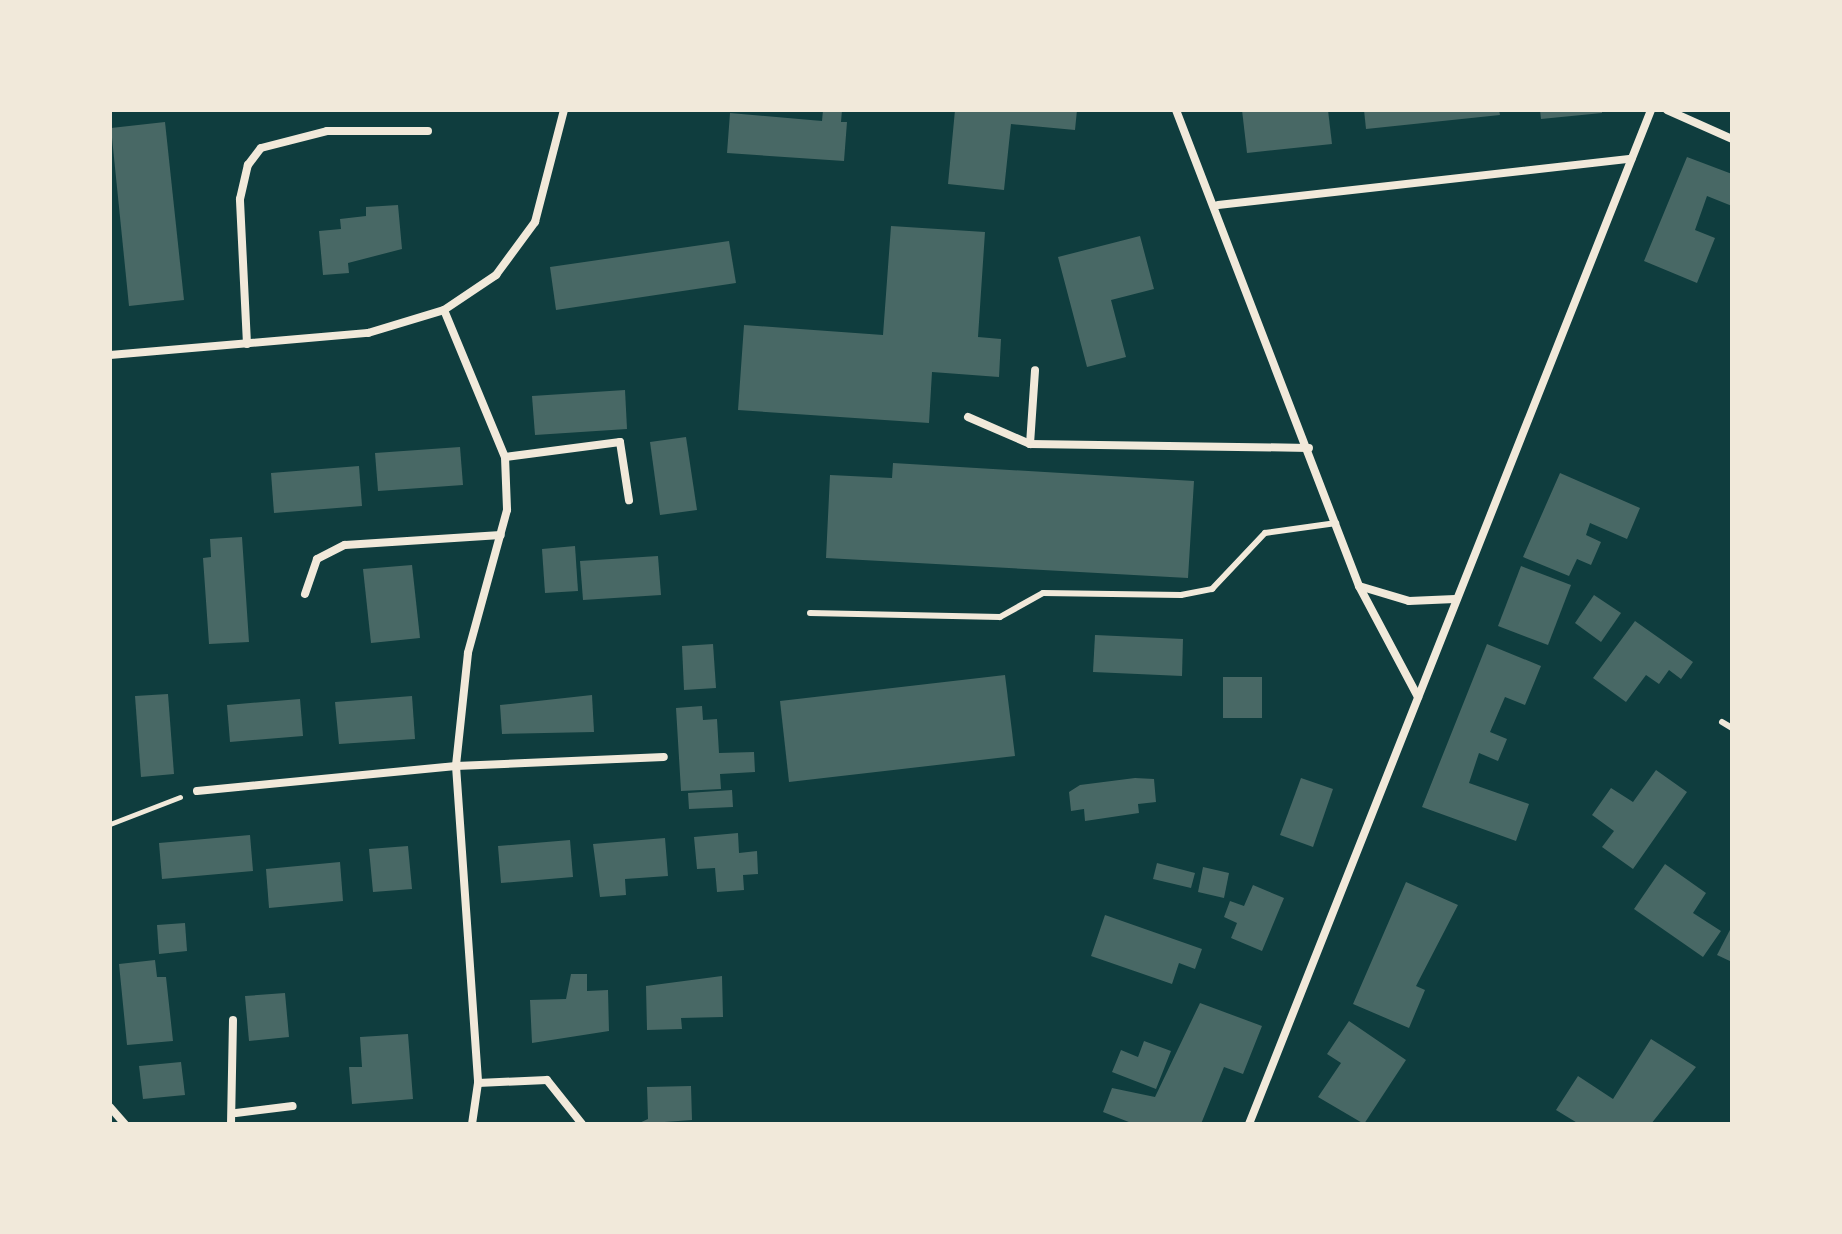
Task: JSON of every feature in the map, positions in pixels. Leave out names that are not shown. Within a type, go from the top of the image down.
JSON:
[{"type":"street","points":[[110,355],[368,333],[444,310],[496,275],[535,222],[564,110]]},
{"type":"street","points":[[1176,110],[1218,205],[1359,586],[1418,697]]},
{"type":"street","points":[[1249,1124],[1651,110]]},
{"type":"street","points":[[1667,110],[1732,139]]},
{"type":"street","points":[[247,344],[240,199],[248,165],[261,148],[327,131],[428,131]]},
{"type":"street","points":[[1218,205],[1631,159]]},
{"type":"street","points":[[444,310],[505,457],[501,535],[468,653],[456,766],[478,1083],[472,1124]]},
{"type":"street","points":[[1030,444],[1035,370]]},
{"type":"street","points":[[968,417],[1030,444],[1309,448]]},
{"type":"street","points":[[505,457],[620,442],[629,500]]},
{"type":"street","points":[[305,594],[317,559],[345,545],[501,535]]},
{"type":"street","points":[[1359,586],[1409,601],[1455,599]]},
{"type":"street","points":[[197,791],[456,766],[664,757]]},
{"type":"street","points":[[231,1124],[236,1113],[233,1020]]},
{"type":"street","points":[[478,1083],[547,1080],[582,1124]]},
{"type":"street","points":[[236,1113],[293,1106]]},
{"type":"street","points":[[110,1107],[125,1124]]},
{"type":"lane","points":[[810,613],[1000,617],[1043,593],[1181,595],[1212,589],[1265,533],[1336,523]]},
{"type":"lane","points":[[1722,722],[1732,728]]},
{"type":"path","points":[[110,824],[197,791]]},
{"type":"building","points":[[823,110],[842,110],[841,122],[847,122],[844,161],[727,153],[730,113],[822,121]]},
{"type":"building","points":[[955,110],[1077,110],[1075,130],[1011,124],[1004,190],[948,184]]},
{"type":"building","points":[[1242,110],[1328,110],[1332,144],[1247,153]]},
{"type":"building","points":[[1364,110],[1499,110],[1500,115],[1366,129]]},
{"type":"building","points":[[1540,110],[1602,110],[1602,113],[1541,119]]},
{"type":"building","points":[[165,122],[184,300],[129,306],[111,128]]},
{"type":"building","points":[[1687,157],[1732,174],[1732,206],[1707,196],[1695,230],[1715,238],[1697,283],[1644,261]]},
{"type":"building","points":[[398,205],[402,249],[348,263],[349,273],[323,275],[319,231],[341,229],[340,219],[366,216],[366,207]]},
{"type":"building","points":[[891,226],[985,232],[978,337],[1001,339],[999,377],[932,372],[929,423],[738,410],[744,325],[883,335]]},
{"type":"building","points":[[1140,236],[1154,289],[1111,300],[1126,357],[1087,367],[1058,257]]},
{"type":"building","points":[[729,241],[736,283],[556,310],[550,267]]},
{"type":"building","points":[[625,390],[627,429],[535,435],[532,396]]},
{"type":"building","points":[[686,437],[697,510],[660,515],[650,442]]},
{"type":"building","points":[[460,447],[463,485],[378,491],[375,453]]},
{"type":"building","points":[[893,463],[1194,481],[1188,578],[826,558],[830,475],[892,478]]},
{"type":"building","points":[[359,466],[362,506],[274,513],[271,473]]},
{"type":"building","points":[[1560,473],[1640,508],[1627,539],[1590,523],[1586,535],[1601,542],[1591,565],[1577,559],[1569,576],[1523,557]]},
{"type":"building","points":[[242,537],[249,642],[209,644],[203,558],[211,557],[210,539]]},
{"type":"building","points":[[575,546],[578,591],[545,593],[542,549]]},
{"type":"building","points":[[658,556],[661,595],[583,600],[580,561]]},
{"type":"building","points":[[412,565],[420,638],[371,643],[363,569]]},
{"type":"building","points":[[1521,566],[1571,585],[1548,645],[1498,626]]},
{"type":"building","points":[[1594,595],[1621,613],[1601,642],[1575,623]]},
{"type":"building","points":[[1635,621],[1693,662],[1681,679],[1669,670],[1659,684],[1646,675],[1626,702],[1593,678]]},
{"type":"building","points":[[1095,635],[1183,639],[1182,676],[1093,672]]},
{"type":"building","points":[[713,644],[716,688],[684,690],[682,646]]},
{"type":"building","points":[[1487,644],[1541,666],[1525,705],[1505,697],[1490,732],[1507,739],[1498,761],[1479,753],[1469,783],[1529,804],[1516,841],[1422,807]]},
{"type":"building","points":[[1005,675],[1015,756],[789,782],[780,701]]},
{"type":"building","points":[[1223,677],[1262,677],[1262,718],[1223,718]]},
{"type":"building","points":[[168,694],[174,774],[141,777],[135,696]]},
{"type":"building","points":[[592,695],[594,732],[502,734],[500,705]]},
{"type":"building","points":[[412,696],[415,739],[339,744],[335,702]]},
{"type":"building","points":[[300,699],[303,736],[230,742],[227,705]]},
{"type":"building","points":[[702,706],[703,720],[717,719],[719,753],[754,752],[755,772],[720,774],[721,789],[681,791],[676,708]]},
{"type":"building","points":[[1656,770],[1687,792],[1633,869],[1602,847],[1614,831],[1592,815],[1611,788],[1633,802]]},
{"type":"building","points":[[1135,778],[1154,779],[1156,802],[1138,804],[1139,813],[1085,821],[1084,809],[1071,811],[1069,792],[1080,785]]},
{"type":"building","points":[[1301,778],[1333,789],[1313,847],[1280,835]]},
{"type":"building","points":[[732,790],[733,807],[689,809],[688,793]]},
{"type":"building","points":[[738,833],[739,853],[757,851],[758,874],[743,875],[744,890],[717,892],[715,868],[697,869],[694,837]]},
{"type":"building","points":[[250,835],[253,871],[162,879],[159,843]]},
{"type":"building","points":[[665,838],[668,876],[625,879],[626,895],[600,897],[593,844]]},
{"type":"building","points":[[570,840],[573,877],[501,883],[498,846]]},
{"type":"building","points":[[408,846],[412,889],[373,892],[369,849]]},
{"type":"building","points":[[340,862],[343,901],[269,908],[266,869]]},
{"type":"building","points":[[1157,863],[1195,873],[1191,888],[1153,879]]},
{"type":"building","points":[[1665,864],[1706,893],[1693,913],[1721,931],[1703,957],[1634,909]]},
{"type":"building","points":[[1203,867],[1229,873],[1224,898],[1198,892]]},
{"type":"building","points":[[1406,882],[1458,905],[1416,986],[1425,990],[1409,1028],[1353,1004]]},
{"type":"building","points":[[1253,885],[1284,898],[1262,951],[1231,938],[1237,923],[1224,917],[1230,901],[1244,906]]},
{"type":"building","points":[[1105,915],[1202,949],[1195,969],[1179,963],[1172,984],[1091,956]]},
{"type":"building","points":[[185,923],[187,951],[159,954],[157,925]]},
{"type":"building","points":[[1732,926],[1732,962],[1717,955]]},
{"type":"building","points":[[155,960],[157,977],[166,977],[173,1041],[127,1045],[119,964]]},
{"type":"building","points":[[571,974],[587,974],[587,991],[608,990],[609,1031],[532,1043],[530,1000],[566,999]]},
{"type":"building","points":[[722,976],[723,1017],[681,1018],[682,1029],[647,1030],[646,986]]},
{"type":"building","points":[[285,993],[289,1037],[249,1041],[245,996]]},
{"type":"building","points":[[1200,1003],[1262,1026],[1243,1074],[1224,1067],[1201,1124],[1134,1124],[1103,1112],[1112,1088],[1155,1097]]},
{"type":"building","points":[[1349,1021],[1406,1060],[1364,1124],[1318,1097],[1341,1063],[1327,1054]]},
{"type":"building","points":[[408,1034],[413,1099],[352,1104],[349,1067],[362,1067],[360,1037]]},
{"type":"building","points":[[1651,1039],[1696,1067],[1651,1124],[1579,1124],[1556,1110],[1578,1076],[1613,1099]]},
{"type":"building","points":[[1144,1041],[1171,1051],[1156,1089],[1112,1072],[1121,1050],[1138,1057]]},
{"type":"building","points":[[181,1062],[185,1095],[143,1099],[139,1066]]},
{"type":"building","points":[[691,1086],[692,1120],[637,1124],[648,1119],[647,1087]]}]
